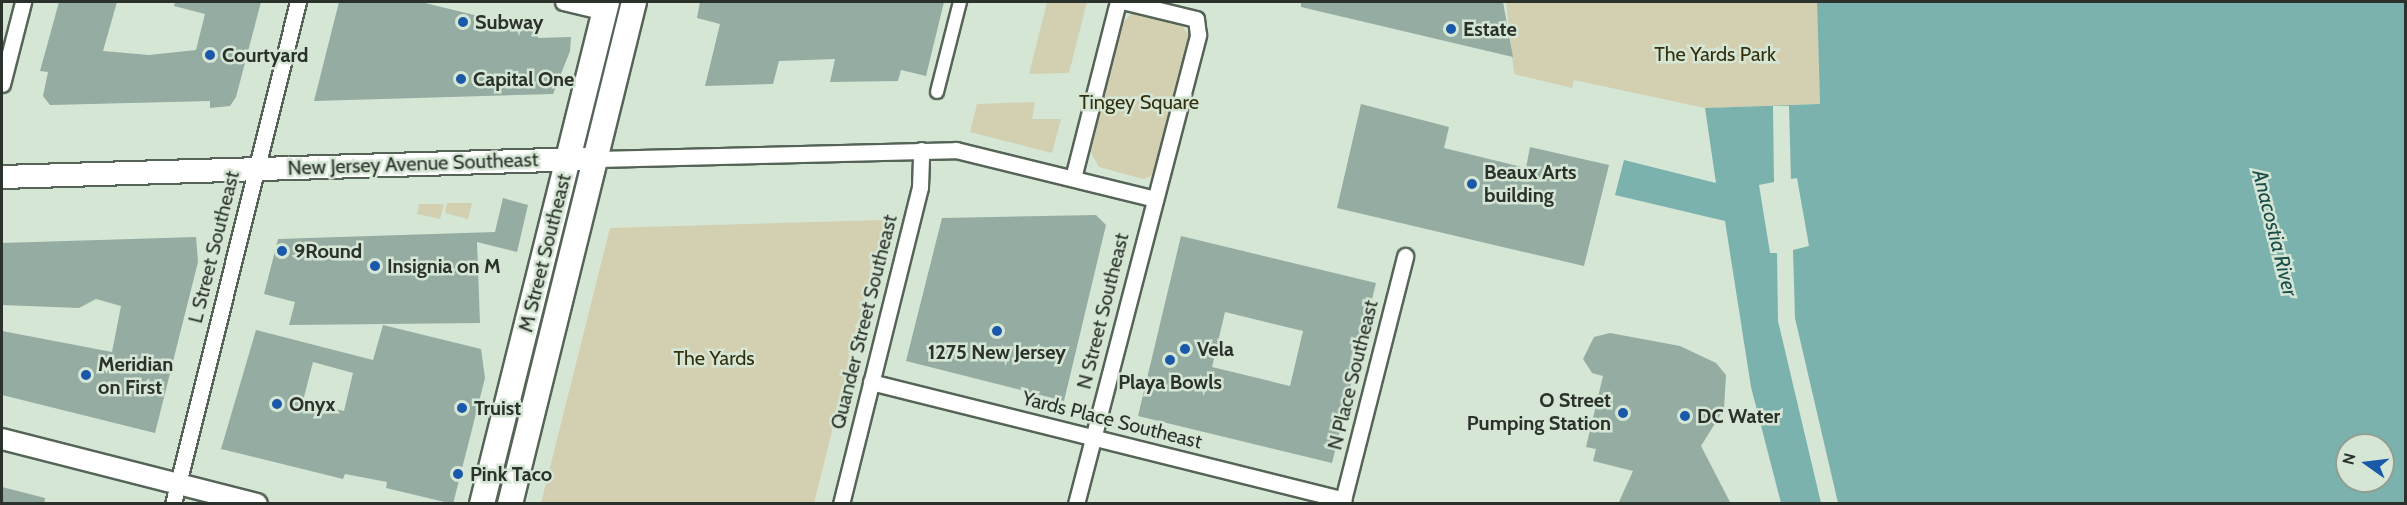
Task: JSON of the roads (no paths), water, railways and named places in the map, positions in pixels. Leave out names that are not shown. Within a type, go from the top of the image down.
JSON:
[{"type":"main road","name":"M Street Southeast","points":[[510,504],[634,2]]},
{"type":"main road","name":"M Street Southeast","points":[[482,504],[606,7]]},
{"type":"main road","name":"New Jersey Avenue Southeast","points":[[2,177],[595,159]]},
{"type":"street","points":[[2,84],[23,2]]},
{"type":"street","name":"L Street Southeast","points":[[173,504],[298,2]]},
{"type":"street","points":[[563,2],[606,7]]},
{"type":"street","points":[[937,92],[960,2]]},
{"type":"street","points":[[1073,178],[1118,2]]},
{"type":"street","name":"N Street Southeast","points":[[1076,504],[1152,198],[1163,175],[1198,29],[1197,19],[1126,2]]},
{"type":"street","name":"New Jersey Avenue Southeast","points":[[595,159],[921,150],[967,152],[1152,198]]},
{"type":"street","name":"Quander Street Southeast","points":[[841,504],[920,187],[921,150]]},
{"type":"street","name":"N Place Southeast","points":[[1343,502],[1405,256]]},
{"type":"street","name":"Yards Place Southeast","points":[[871,382],[1343,502]]},
{"type":"street","points":[[2,439],[257,504]]},
{"type":"water","name":"Anacostia River","points":[[1817,2],[2405,2],[2405,503],[1781,503],[1751,387],[1725,221],[1615,195],[1624,160],[1716,183],[1705,108],[1820,104]]},
{"type":"place","name":"Subway","points":[[463,22]]},
{"type":"place","name":"Estate","points":[[1451,29]]},
{"type":"place","name":"Courtyard","points":[[210,55]]},
{"type":"place","name":"Capital One","points":[[461,79]]},
{"type":"place","name":"Beaux Arts building","points":[[1472,184]]},
{"type":"place","name":"9Round","points":[[282,251]]},
{"type":"place","name":"Insignia on M","points":[[375,266]]},
{"type":"place","name":"1275 New Jersey","points":[[997,331]]},
{"type":"place","name":"Vela","points":[[1185,349]]},
{"type":"place","name":"Playa Bowls","points":[[1170,360]]},
{"type":"place","name":"Meridian on First","points":[[86,375]]},
{"type":"place","name":"Onyx","points":[[277,404]]},
{"type":"place","name":"Truist","points":[[462,408]]},
{"type":"place","name":"O Street Pumping Station","points":[[1623,413]]},
{"type":"place","name":"DC Water","points":[[1685,416]]},
{"type":"place","name":"Pink Taco","points":[[458,474]]},
{"type":"park label","name":"The Yards Park","points":[[1715,54]]},
{"type":"park label","name":"Tingey Square","points":[[1139,102]]},
{"type":"park label","name":"The Yards","points":[[714,358]]}]
